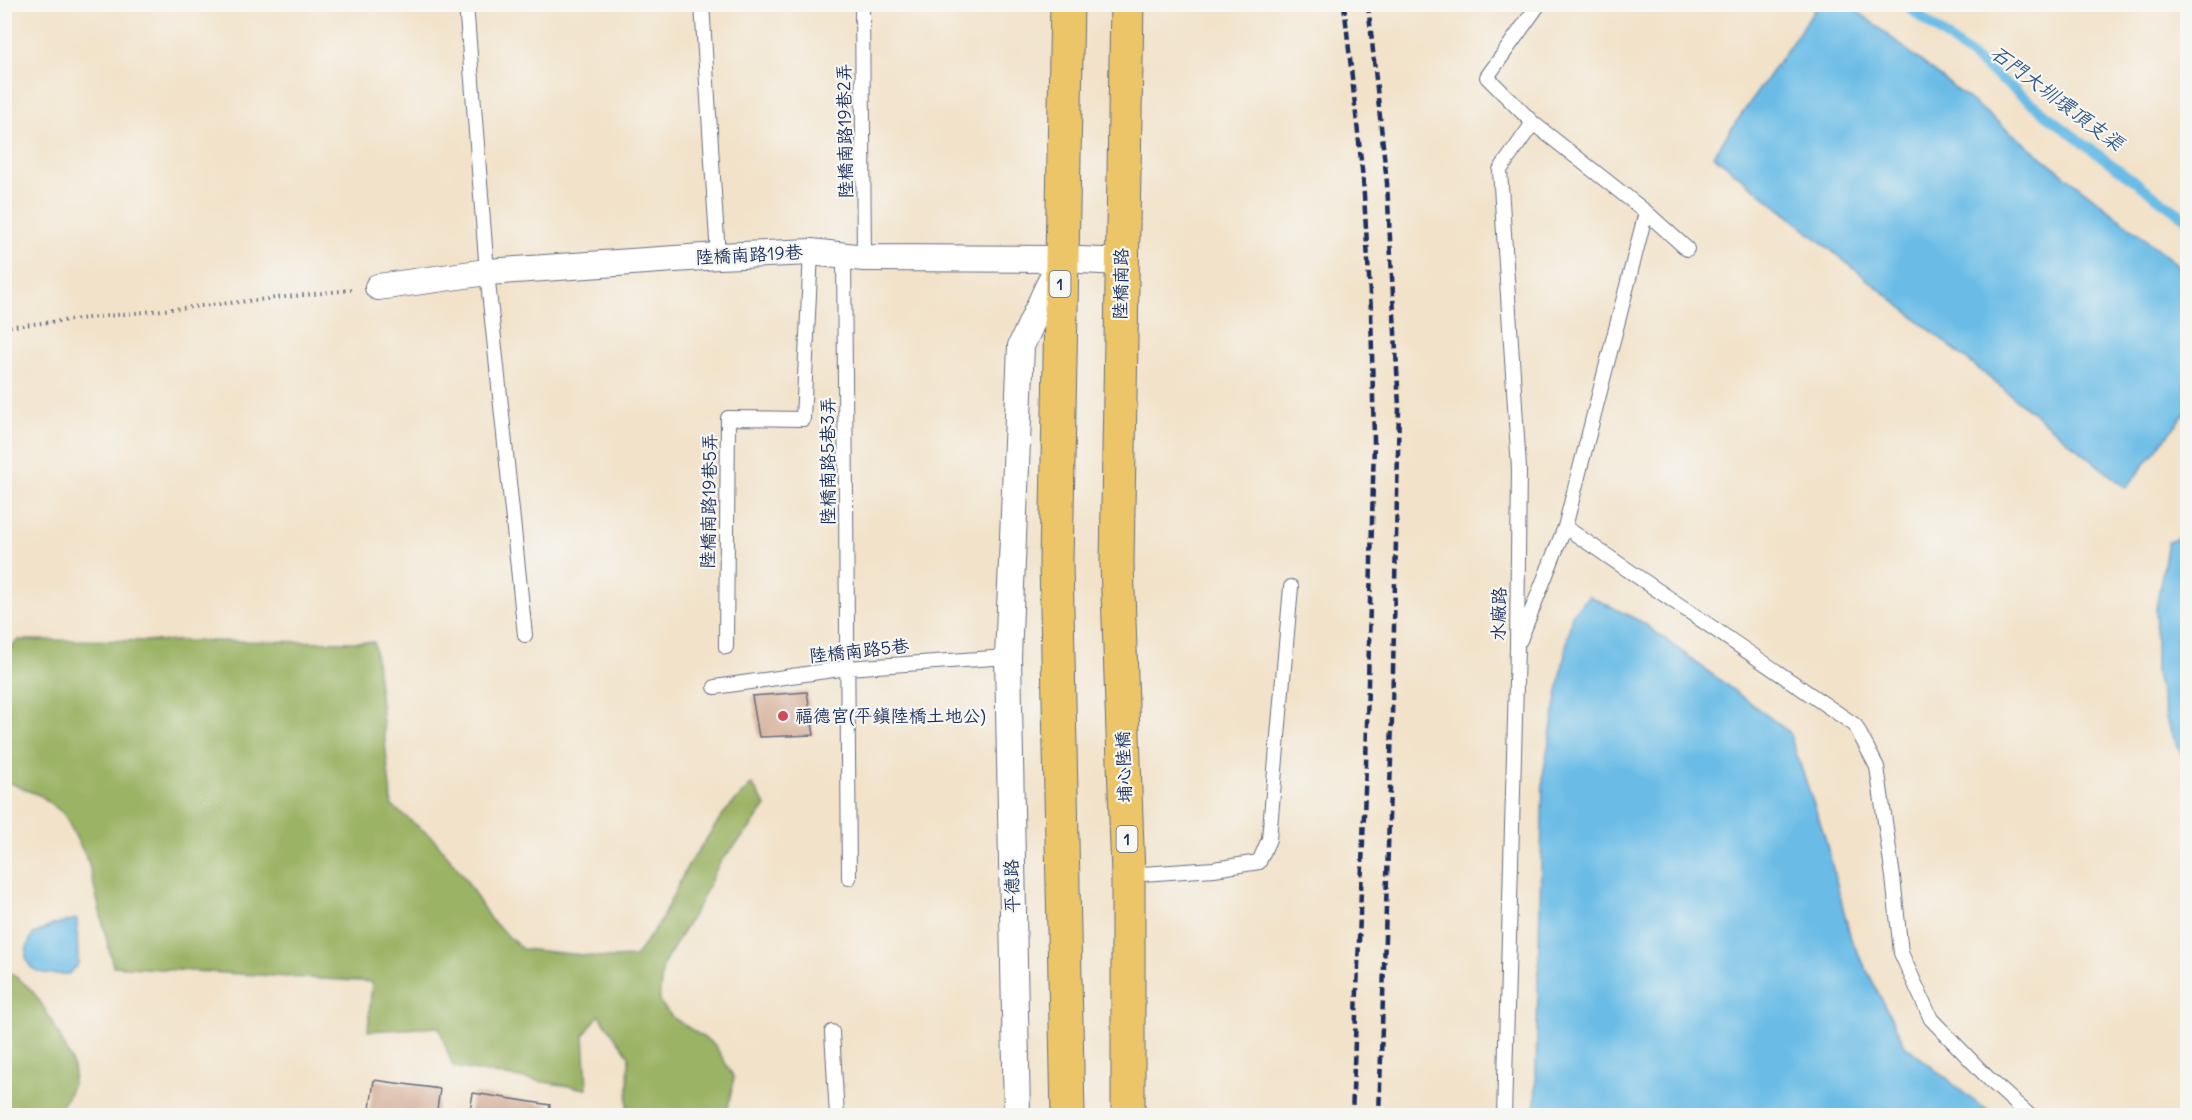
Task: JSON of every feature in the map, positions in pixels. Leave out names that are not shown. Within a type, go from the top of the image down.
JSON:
[{"type":"main road","name":"1","points":[[1067,4],[1056,563],[1068,1116]]},
{"type":"main road","name":"陸橋南路","points":[[1117,563],[1127,4]]},
{"type":"main road","name":"埔心陸橋","points":[[1117,563],[1128,875],[1128,1116]]},
{"type":"street","name":"陸橋南路19巷","points":[[378,287],[487,272],[718,255],[811,252],[854,256],[1121,262]]},
{"type":"street","points":[[1008,657],[1021,346],[1061,259]]},
{"type":"street","name":"平德路","points":[[1008,657],[1017,1116]]},
{"type":"lane","points":[[466,4],[487,272],[525,635]]},
{"type":"lane","points":[[702,4],[718,255]]},
{"type":"lane","name":"陸橋南路19巷2弄","points":[[854,256],[862,4]]},
{"type":"lane","points":[[1539,4],[1487,76],[1533,123],[1646,212],[1687,249]]},
{"type":"lane","name":"水廠路","points":[[1504,1116],[1517,647],[1518,469],[1500,170],[1533,123]]},
{"type":"lane","points":[[1517,647],[1564,527],[1646,212]]},
{"type":"lane","name":"陸橋南路19巷5弄","points":[[726,647],[728,418],[803,419],[811,252]]},
{"type":"lane","name":"陸橋南路5巷3弄","points":[[849,878],[847,668],[854,256]]},
{"type":"lane","points":[[1564,527],[1855,725],[1877,767],[1901,953],[1931,1019],[1991,1081],[2031,1116]]},
{"type":"lane","points":[[1128,875],[1214,869],[1259,862],[1269,839],[1291,587]]},
{"type":"lane","name":"陸橋南路5巷","points":[[715,687],[847,668],[1008,657]]},
{"type":"lane","points":[[832,1032],[837,1116]]},
{"type":"path","points":[[4,327],[378,287]]},
{"type":"green space","points":[[18,640],[374,642],[392,806],[433,838],[463,875],[490,919],[522,949],[612,958],[635,957],[660,922],[687,867],[724,813],[752,784],[766,806],[747,832],[720,862],[700,903],[663,965],[659,1001],[672,1017],[715,1045],[734,1078],[728,1108],[718,1115],[630,1115],[627,1112],[629,1056],[599,1015],[584,1035],[587,1089],[453,1067],[439,1027],[368,1031],[372,982],[113,966],[88,861],[64,814],[41,796],[5,781],[5,653]]},
{"type":"green space","points":[[5,968],[38,998],[58,1032],[73,1067],[74,1074],[70,1091],[55,1115],[5,1115]]},
{"type":"water","points":[[1819,4],[1850,5],[2187,272],[2187,411],[2126,488],[1713,155]]},
{"type":"water","points":[[2184,536],[2188,546],[2187,765],[2168,726],[2156,673],[2156,608],[2168,542]]},
{"type":"water","points":[[1589,596],[1642,622],[1789,732],[1824,834],[1851,939],[1905,1045],[1970,1098],[1995,1115],[1535,1115],[1543,775],[1572,614]]},
{"type":"water","points":[[77,919],[78,964],[69,974],[42,973],[31,967],[26,954],[32,935],[53,925]]},
{"type":"building","name":"福德宮(平鎮陸橋土地公)","points":[[807,692],[814,735],[759,737],[752,696]]},
{"type":"building","points":[[374,1080],[440,1089],[436,1116],[369,1116]]},
{"type":"building","points":[[473,1093],[550,1105],[549,1116],[469,1116]]},
{"type":"waterway","name":"石門大圳環頂支渠","points":[[1904,4],[2084,144],[2188,220]]},
{"type":"railway","points":[[1344,4],[1363,179],[1371,310],[1374,441],[1366,765],[1352,1116]]},
{"type":"railway","points":[[1368,4],[1387,183],[1399,407],[1391,759],[1379,1116]]},
{"type":"place","name":"福德宮(平鎮陸橋土地公)","points":[[783,716]]}]
